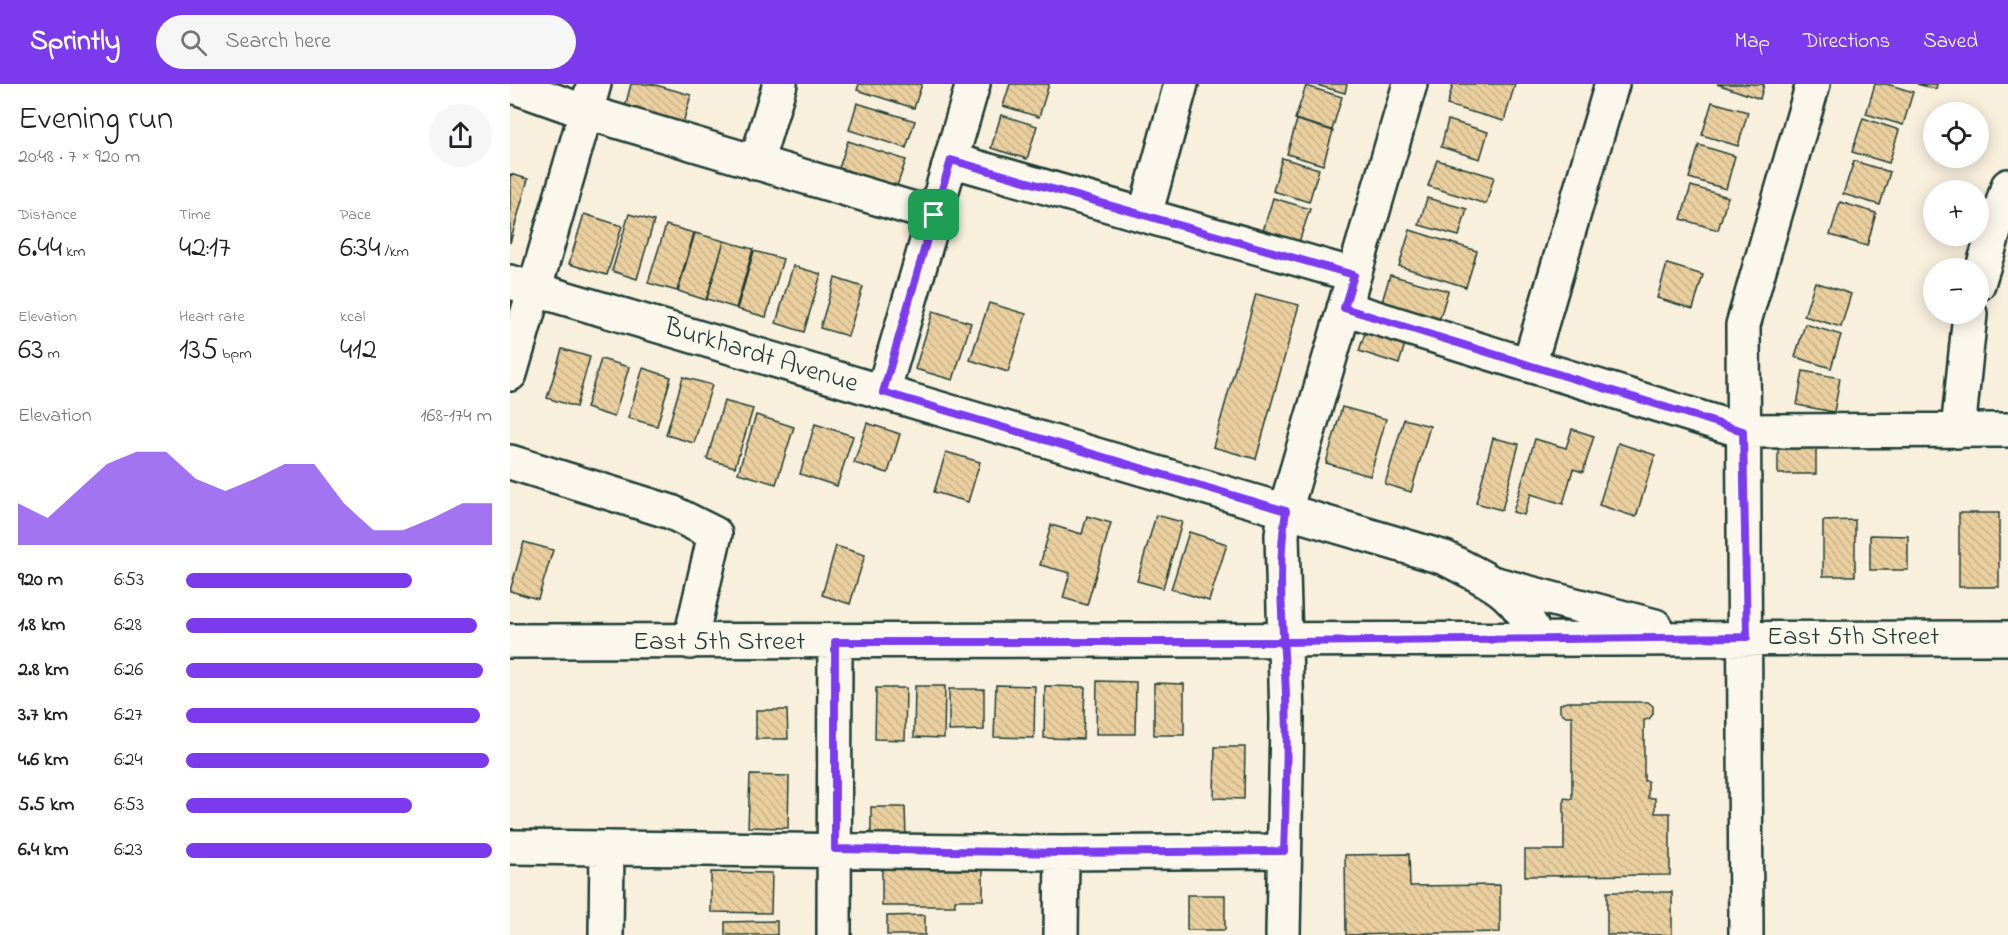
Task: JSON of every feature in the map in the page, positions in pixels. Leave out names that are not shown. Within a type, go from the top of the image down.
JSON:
[{"type":"street","points":[[756,163],[780,84]]},
{"type":"street","points":[[883,392],[973,84]]},
{"type":"street","points":[[1145,215],[1181,84]]},
{"type":"street","points":[[1283,935],[1287,719],[1282,535],[1286,511],[1410,84]]},
{"type":"street","points":[[1529,365],[1612,84]]},
{"type":"street","points":[[1746,935],[1747,637],[1743,431],[1745,317],[1813,84]]},
{"type":"street","points":[[510,85],[590,98],[756,163],[934,215]]},
{"type":"street","points":[[510,374],[523,286],[590,98]]},
{"type":"street","points":[[951,160],[1354,275]]},
{"type":"street","points":[[1986,258],[2008,186]]},
{"type":"street","name":"Burkhardt Avenue","points":[[523,286],[1445,558],[1492,583],[1514,598],[1527,616],[1537,638]]},
{"type":"street","points":[[1344,308],[1743,431],[2008,430]]},
{"type":"street","points":[[1958,431],[1969,324]]},
{"type":"street","points":[[510,462],[670,512],[715,534],[690,642]]},
{"type":"street","points":[[1480,639],[1492,615],[1495,598],[1492,583]]},
{"type":"street","name":"Burkhardt Avenue","points":[[1492,583],[1697,637]]},
{"type":"street","name":"East 5th Street","points":[[510,641],[1284,642],[1697,637],[2008,638]]},
{"type":"street","points":[[834,935],[835,642]]},
{"type":"street","points":[[510,847],[1062,853],[1284,851]]},
{"type":"street","points":[[606,935],[607,848]]},
{"type":"street","points":[[1061,935],[1062,853]]},
{"type":"building","points":[[631,84],[652,84],[691,95],[683,123],[625,107]]},
{"type":"building","points":[[859,84],[922,84],[914,108],[857,90]]},
{"type":"building","points":[[1010,84],[1049,84],[1039,117],[1003,106]]},
{"type":"building","points":[[1313,84],[1347,84],[1345,93]]},
{"type":"building","points":[[1453,84],[1515,84],[1504,121],[1447,105]]},
{"type":"building","points":[[1717,84],[1764,84],[1760,99]]},
{"type":"building","points":[[1875,84],[1887,84],[1913,92],[1903,125],[1866,114]]},
{"type":"building","points":[[1917,84],[1937,84],[1936,89]]},
{"type":"building","points":[[1306,86],[1342,97],[1332,130],[1295,119]]},
{"type":"building","points":[[1712,102],[1748,112],[1738,146],[1702,135]]},
{"type":"building","points":[[857,103],[915,121],[906,148],[849,130]]},
{"type":"building","points":[[1001,115],[1037,126],[1027,159],[991,148]]},
{"type":"building","points":[[1863,118],[1899,130],[1889,163],[1852,152]]},
{"type":"building","points":[[1297,120],[1333,131],[1323,165],[1287,154]]},
{"type":"building","points":[[1448,120],[1488,132],[1480,159],[1441,147]]},
{"type":"building","points":[[848,141],[906,160],[897,186],[839,168]]},
{"type":"building","points":[[1699,145],[1735,156],[1726,189],[1689,178]]},
{"type":"building","points":[[1282,158],[1319,169],[1309,202],[1273,191]]},
{"type":"building","points":[[1437,160],[1494,177],[1486,204],[1428,186]]},
{"type":"building","points":[[1854,161],[1890,172],[1880,205],[1843,194]]},
{"type":"building","points":[[510,174],[528,179],[510,243]]},
{"type":"building","points":[[1691,186],[1728,197],[1718,230],[1681,219]]},
{"type":"building","points":[[1273,198],[1310,209],[1299,242],[1263,231]]},
{"type":"building","points":[[1427,198],[1467,209],[1459,236],[1419,225]]},
{"type":"building","points":[[1840,202],[1876,213],[1867,246],[1830,235]]},
{"type":"building","points":[[584,214],[622,226],[607,275],[569,264]]},
{"type":"building","points":[[629,214],[654,221],[637,279],[612,271]]},
{"type":"building","points":[[666,225],[694,233],[677,291],[648,283]]},
{"type":"building","points":[[1410,230],[1477,251],[1466,287],[1399,266]]},
{"type":"building","points":[[695,233],[724,241],[706,300],[678,291]]},
{"type":"building","points":[[724,241],[753,249],[736,308],[707,299]]},
{"type":"building","points":[[754,251],[783,259],[766,317],[737,309]]},
{"type":"building","points":[[1667,264],[1703,275],[1693,309],[1657,298]]},
{"type":"building","points":[[793,266],[821,274],[804,332],[776,323]]},
{"type":"building","points":[[1390,275],[1448,291],[1437,328],[1379,312]]},
{"type":"building","points":[[835,278],[863,287],[848,336],[820,328]]},
{"type":"building","points":[[1815,282],[1851,294],[1841,327],[1804,316]]},
{"type":"building","points":[[1256,294],[1299,305],[1256,459],[1213,447]]},
{"type":"building","points":[[989,303],[1026,314],[1008,372],[970,360]]},
{"type":"building","points":[[933,311],[971,323],[953,380],[915,369]]},
{"type":"building","points":[[1368,324],[1407,337],[1399,364],[1359,351]]},
{"type":"building","points":[[1805,324],[1841,335],[1831,368],[1795,357]]},
{"type":"building","points":[[562,349],[590,357],[576,407],[547,398]]},
{"type":"building","points":[[601,359],[629,367],[614,417],[586,408]]},
{"type":"building","points":[[643,368],[671,377],[657,426],[628,418]]},
{"type":"building","points":[[1803,371],[1840,378],[1834,412],[1797,405]]},
{"type":"building","points":[[683,377],[712,385],[694,443],[666,435]]},
{"type":"building","points":[[724,401],[753,409],[735,467],[707,459]]},
{"type":"building","points":[[1342,407],[1386,419],[1370,476],[1326,463]]},
{"type":"building","points":[[756,415],[794,427],[776,484],[738,473]]},
{"type":"building","points":[[1404,419],[1430,426],[1411,492],[1385,484]]},
{"type":"building","points":[[867,423],[900,434],[888,473],[854,463]]},
{"type":"building","points":[[815,424],[853,436],[837,486],[800,474]]},
{"type":"building","points":[[1572,429],[1594,436],[1583,472],[1573,469],[1563,504],[1531,494],[1524,515],[1513,512],[1535,439],[1566,448]]},
{"type":"building","points":[[1493,438],[1519,444],[1502,510],[1476,503]]},
{"type":"building","points":[[1778,439],[1816,439],[1816,474],[1778,474]]},
{"type":"building","points":[[1618,443],[1655,455],[1636,517],[1599,505]]},
{"type":"building","points":[[946,452],[980,462],[968,502],[934,492]]},
{"type":"building","points":[[1959,513],[1999,513],[1999,587],[1959,587]]},
{"type":"building","points":[[1156,515],[1182,522],[1163,588],[1137,581]]},
{"type":"building","points":[[1087,516],[1111,523],[1087,605],[1063,598],[1070,573],[1040,565],[1051,525],[1082,534]]},
{"type":"building","points":[[1855,520],[1855,576],[1823,576],[1823,521]]},
{"type":"building","points":[[1189,532],[1227,544],[1209,601],[1171,589]]},
{"type":"building","points":[[1870,535],[1908,536],[1908,570],[1870,570]]},
{"type":"building","points":[[524,542],[553,550],[538,599],[510,591]]},
{"type":"building","points":[[836,546],[865,555],[850,604],[822,595]]},
{"type":"building","points":[[1097,681],[1136,682],[1135,734],[1096,734]]},
{"type":"building","points":[[1154,683],[1184,684],[1184,735],[1154,735]]},
{"type":"building","points":[[996,685],[1035,686],[1034,738],[994,737]]},
{"type":"building","points":[[915,686],[945,686],[944,738],[914,737]]},
{"type":"building","points":[[1045,686],[1085,687],[1083,739],[1044,738]]},
{"type":"building","points":[[876,688],[906,688],[905,740],[875,739]]},
{"type":"building","points":[[949,689],[984,689],[984,730],[949,731]]},
{"type":"building","points":[[1567,702],[1648,702],[1653,706],[1653,714],[1649,719],[1644,720],[1644,781],[1648,781],[1648,798],[1655,798],[1655,813],[1670,813],[1670,875],[1525,876],[1525,850],[1564,850],[1564,798],[1572,799],[1572,716],[1566,716],[1560,712],[1560,704]]},
{"type":"building","points":[[756,710],[787,710],[788,739],[756,739]]},
{"type":"building","points":[[1215,747],[1245,747],[1244,799],[1214,798]]},
{"type":"building","points":[[750,775],[789,776],[788,828],[748,827]]},
{"type":"building","points":[[871,807],[905,807],[906,839],[871,839]]},
{"type":"building","points":[[1409,854],[1410,886],[1500,885],[1500,932],[1346,935],[1345,855]]},
{"type":"building","points":[[882,863],[983,863],[983,900],[955,900],[955,906],[882,906]]},
{"type":"building","points":[[711,872],[772,873],[771,913],[711,912]]},
{"type":"building","points":[[1607,892],[1672,892],[1672,935],[1607,935]]},
{"type":"building","points":[[1187,895],[1225,895],[1225,930],[1187,930]]},
{"type":"building","points":[[925,915],[925,935],[887,935],[887,916]]},
{"type":"building","points":[[777,921],[777,935],[725,935],[725,922]]},
{"type":"route","points":[[934,215],[883,392],[1286,511],[1282,535],[1282,604],[1284,642],[1287,719],[1284,851],[1062,853],[835,849],[835,642],[1284,642],[1747,637],[1743,431],[1344,308],[1354,275],[951,160],[934,215]]}]
